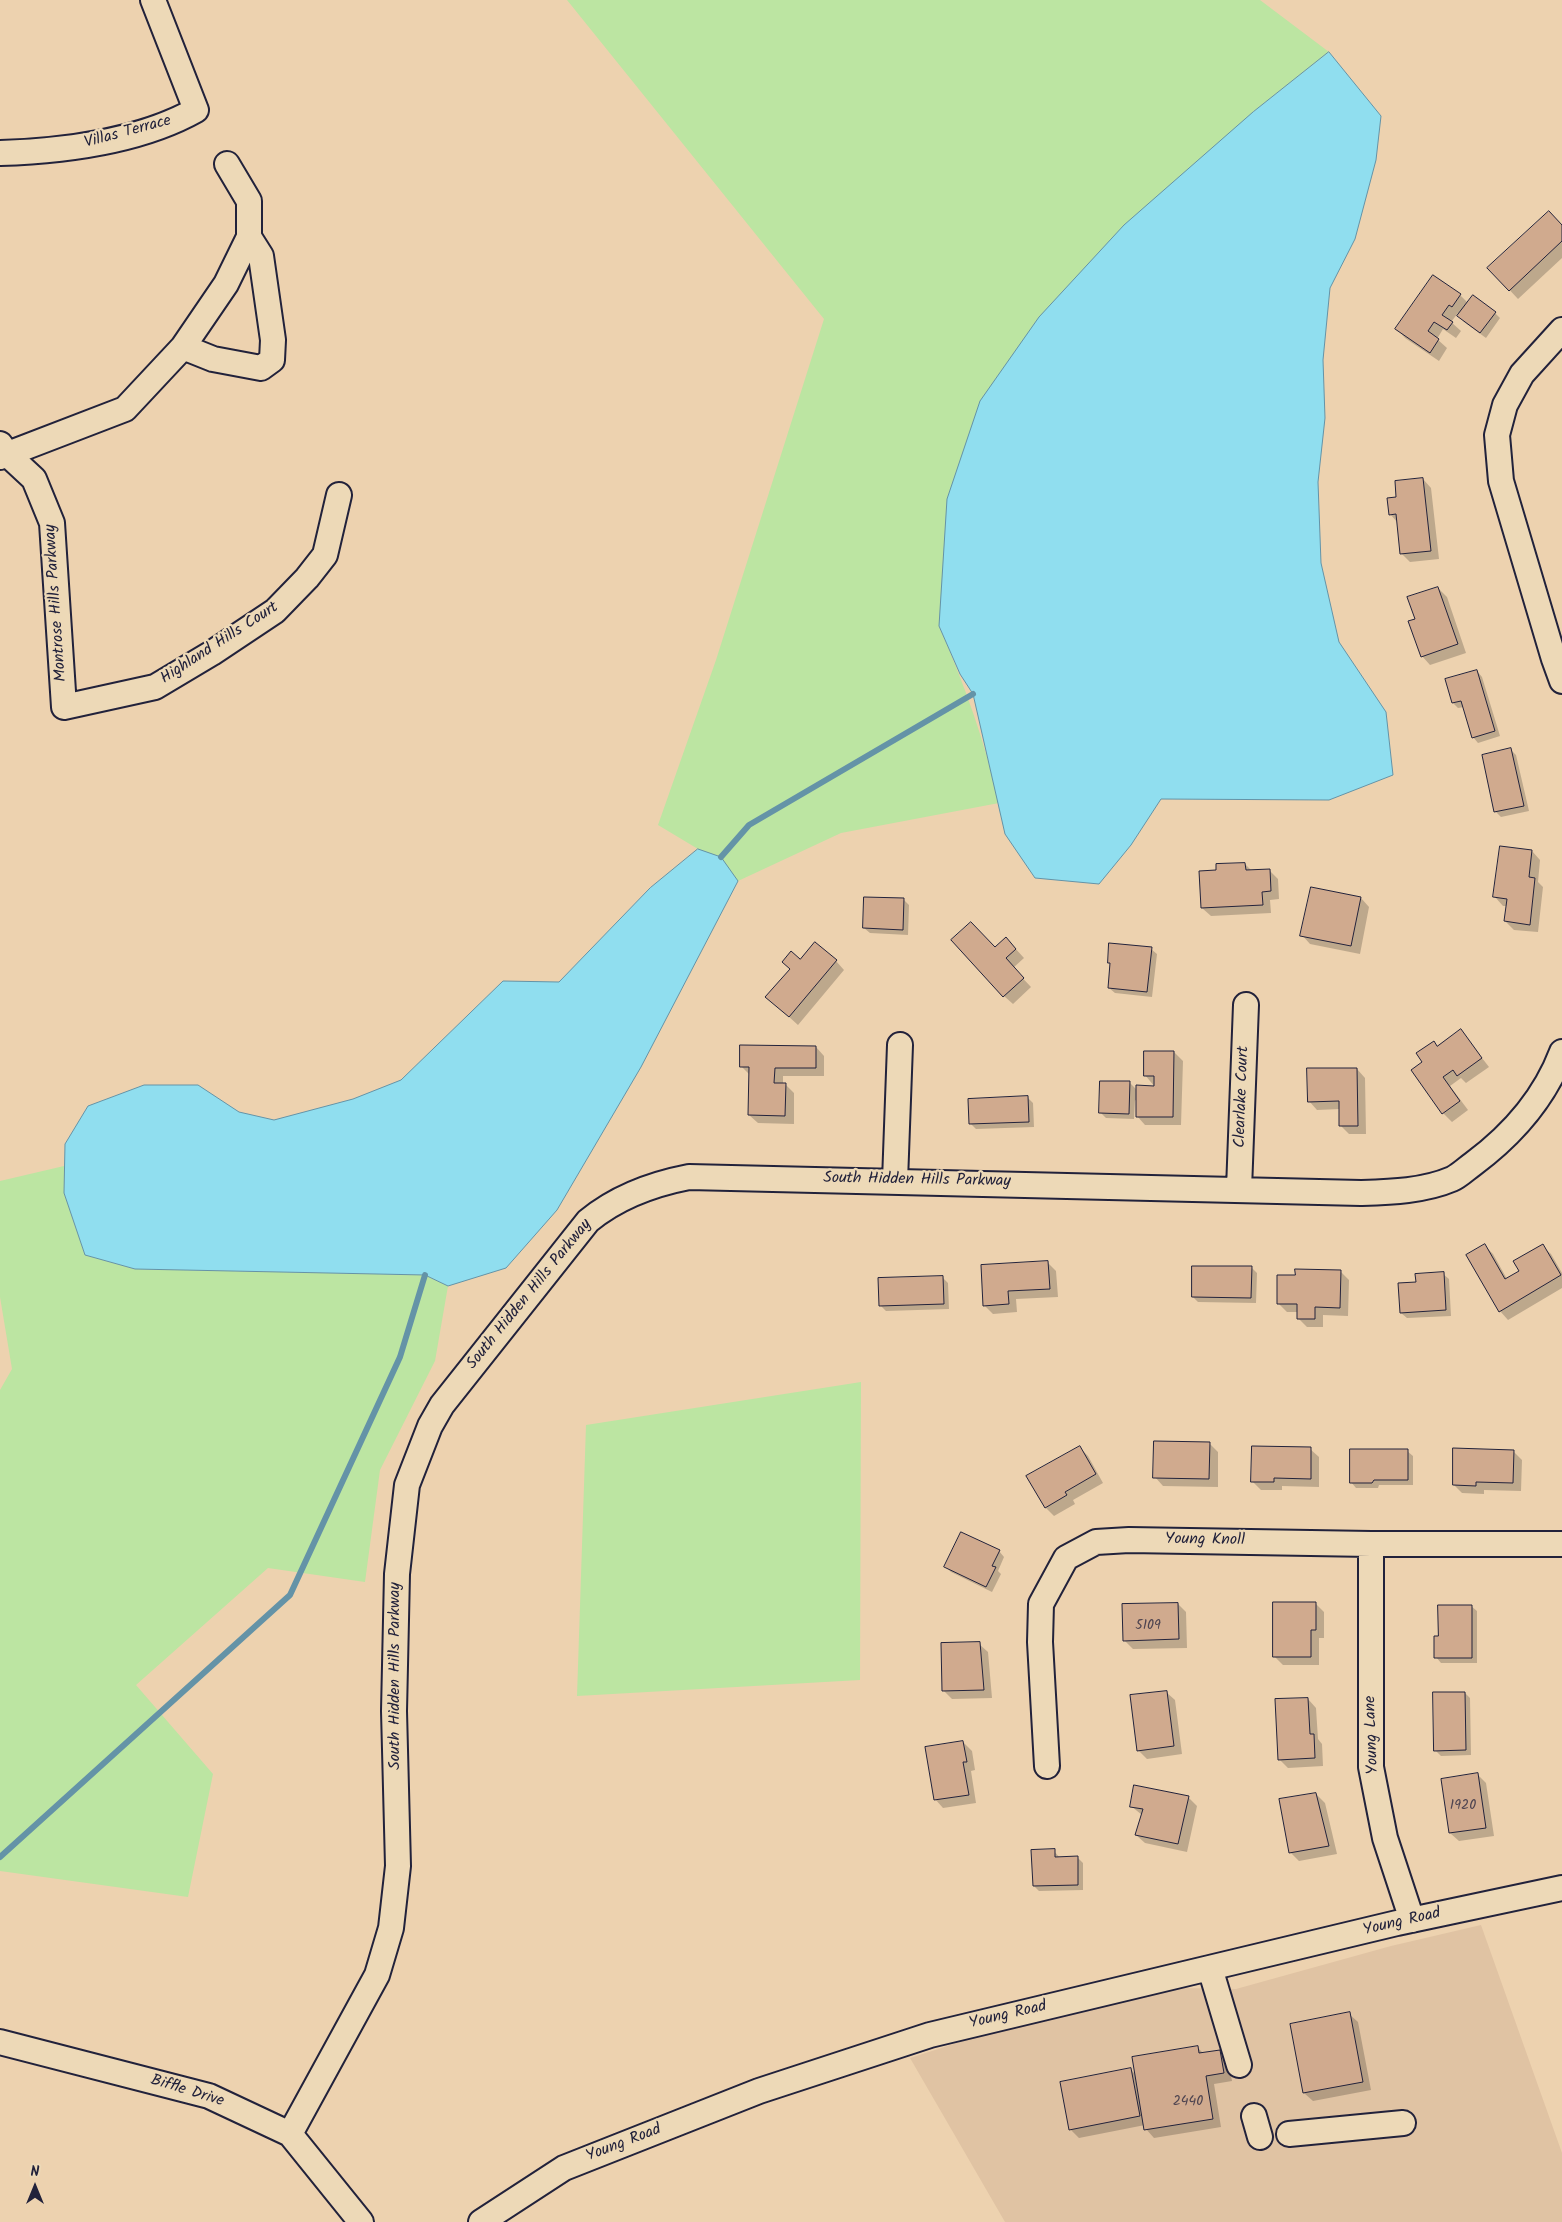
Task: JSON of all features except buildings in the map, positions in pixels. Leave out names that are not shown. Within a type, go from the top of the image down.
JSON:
[{"type":"street","name":"Villas Terrace","points":[[0,153],[38,152],[75,148],[171,124],[196,110],[153,0]]},
{"type":"street","points":[[2,452],[125,409],[184,347],[226,284],[249,237],[249,201],[227,164]]},
{"type":"street","points":[[184,347],[213,359],[261,368],[272,360],[273,340],[261,256],[249,237]]},
{"type":"street","points":[[1562,330],[1522,374],[1506,405],[1497,435],[1501,481],[1554,660],[1562,681]]},
{"type":"street","name":"Montrose Hills Parkway","points":[[2,452],[34,479],[52,523],[64,707]]},
{"type":"street","name":"Highland Hills Court","points":[[64,707],[155,687],[212,653],[275,611],[307,578],[324,555],[339,495]]},
{"type":"street","name":"Clearlake Court","points":[[1239,1189],[1246,1005]]},
{"type":"street","points":[[895,1181],[900,1045]]},
{"type":"street","name":"South Hidden Hills Parkway","points":[[290,2134],[377,1975],[391,1928],[398,1866],[394,1711],[397,1574],[407,1485],[430,1426],[442,1405],[588,1221],[604,1207],[659,1183],[689,1176],[1392,1192],[1422,1188],[1452,1179],[1499,1145],[1553,1075],[1562,1052]]},
{"type":"street","name":"Young Knoll","points":[[1047,1766],[1040,1642],[1041,1604],[1066,1558],[1096,1542],[1129,1540],[1371,1544],[1562,1544]]},
{"type":"street","name":"Young Lane","points":[[1371,1544],[1371,1767],[1385,1838],[1412,1920]]},
{"type":"street","name":"Young Road","points":[[481,2222],[564,2168],[758,2092],[930,2035],[1412,1920],[1562,1888]]},
{"type":"street","points":[[1210,1968],[1239,2065]]},
{"type":"street","name":"Biffle Drive","points":[[0,2042],[209,2096],[290,2134],[361,2222]]},
{"type":"street","points":[[1289,2134],[1402,2123]]},
{"type":"shaded area","points":[[1481,1925],[1562,2153],[1562,2222],[1005,2222],[910,2058],[1131,1987],[1236,1989],[1391,1946]]},
{"type":"green space","points":[[567,0],[1260,0],[1329,52],[1253,112],[939,626],[973,713],[999,803],[841,833],[738,881],[698,849],[658,825],[716,660],[824,319]]},
{"type":"green space","points":[[64,1166],[64,1193],[85,1255],[135,1269],[425,1275],[448,1286],[435,1361],[380,1470],[365,1582],[268,1568],[136,1685],[213,1774],[188,1897],[0,1871],[0,1390],[12,1369],[0,1297],[0,1181]]},
{"type":"green space","points":[[861,1382],[860,1680],[577,1696],[586,1425]]},
{"type":"water","points":[[1329,52],[1381,116],[1376,160],[1355,239],[1330,288],[1323,360],[1325,418],[1318,482],[1321,563],[1339,642],[1386,712],[1393,775],[1329,800],[1161,799],[1131,845],[1099,884],[1035,878],[1005,834],[973,694],[960,674],[939,626],[947,499],[980,401],[1039,317],[1124,225],[1253,112]]},
{"type":"water","points":[[698,849],[721,857],[738,881],[641,1067],[557,1210],[506,1268],[448,1286],[425,1275],[135,1269],[85,1255],[64,1193],[65,1144],[88,1106],[144,1085],[198,1085],[239,1112],[274,1120],[353,1099],[401,1080],[503,981],[559,982],[650,888]]},
{"type":"waterway","points":[[721,857],[749,825],[973,694]]},
{"type":"waterway","points":[[0,1857],[290,1595],[400,1357],[425,1275]]}]
